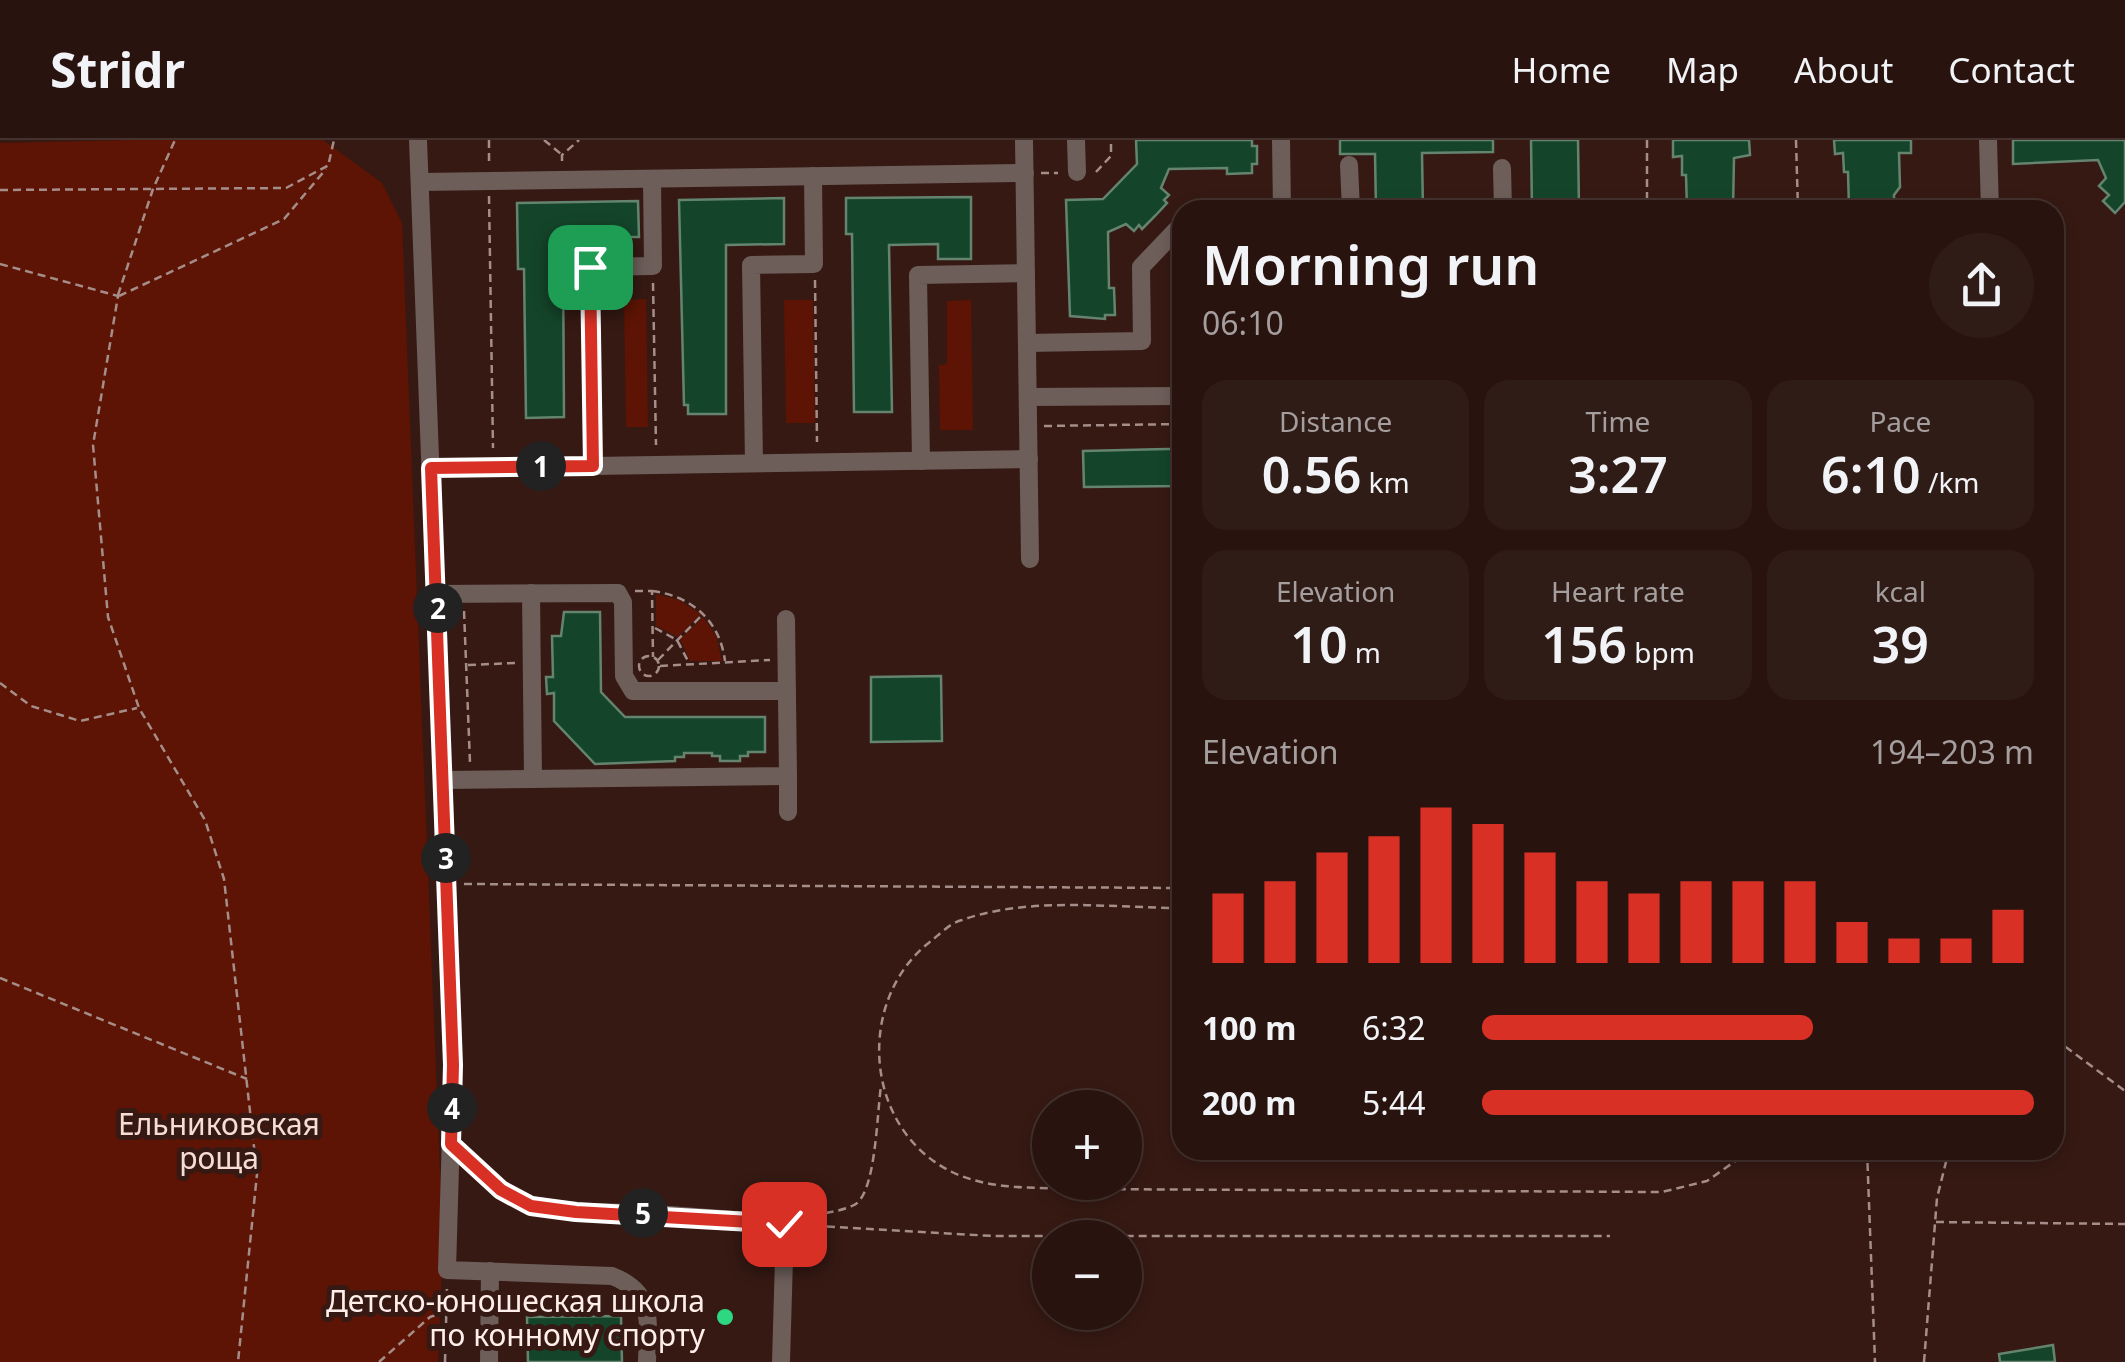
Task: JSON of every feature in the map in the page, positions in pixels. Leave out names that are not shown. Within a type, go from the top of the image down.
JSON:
[{"type":"lane","points":[[418,140],[453,1065],[447,1270],[612,1276],[632,1284],[644,1300],[648,1362]]},
{"type":"lane","points":[[1024,140],[1030,559]]},
{"type":"lane","points":[[1076,140],[1086,172]]},
{"type":"lane","points":[[1281,140],[1282,200]]},
{"type":"lane","points":[[1988,140],[1990,200]]},
{"type":"lane","points":[[1349,166],[1351,200]]},
{"type":"lane","points":[[1502,168],[1503,200]]},
{"type":"lane","points":[[420,182],[1024,173]]},
{"type":"lane","points":[[754,463],[751,265],[814,264],[813,176]]},
{"type":"lane","points":[[593,466],[590,267],[653,266],[652,178]]},
{"type":"lane","points":[[1027,343],[1142,341],[1141,266],[1172,234]]},
{"type":"lane","points":[[921,461],[918,275],[1026,273]]},
{"type":"lane","points":[[1028,397],[1172,396]]},
{"type":"lane","points":[[431,468],[1028,459]]},
{"type":"lane","points":[[531,593],[533,779]]},
{"type":"lane","points":[[438,594],[620,595],[624,676],[633,691],[787,691]]},
{"type":"lane","points":[[786,620],[788,812]]},
{"type":"lane","points":[[443,780],[788,776]]},
{"type":"lane","points":[[451,1144],[501,1190],[531,1206],[784,1224],[781,1362]]},
{"type":"lane","points":[[489,1362],[490,1271]]},
{"type":"path","points":[[174,140],[153,188],[118,296],[93,445],[108,617],[139,708],[205,820],[224,879],[249,1079],[256,1174],[238,1362]]},
{"type":"path","points":[[0,264],[118,296],[284,219],[329,165],[334,140]]},
{"type":"path","points":[[488,140],[493,467]]},
{"type":"path","points":[[544,140],[562,155],[579,140]]},
{"type":"path","points":[[1086,172],[1111,156],[1111,140]]},
{"type":"path","points":[[1647,140],[1648,200]]},
{"type":"path","points":[[1796,140],[1798,200]]},
{"type":"path","points":[[0,190],[286,188],[329,165]]},
{"type":"path","points":[[814,264],[817,462]]},
{"type":"path","points":[[653,266],[656,465]]},
{"type":"path","points":[[1028,426],[1172,424]]},
{"type":"path","points":[[652,591],[655,658],[660,666]]},
{"type":"path","points":[[620,595],[652,591],[675,595],[704,614],[716,631],[726,662]]},
{"type":"path","points":[[464,594],[471,780]]},
{"type":"path","points":[[660,666],[654,676],[640,671],[641,660],[655,658],[704,614]]},
{"type":"path","points":[[653,628],[677,640],[690,665]]},
{"type":"path","points":[[660,666],[786,660]]},
{"type":"path","points":[[466,665],[532,662]]},
{"type":"path","points":[[0,683],[31,706],[80,721],[139,708]]},
{"type":"path","points":[[447,884],[1172,888]]},
{"type":"path","points":[[1172,908],[1018,907],[958,920],[910,957],[882,1012],[877,1056],[882,1084],[897,1120],[922,1150],[950,1171],[990,1185],[1072,1189],[1662,1192],[1707,1180],[1736,1160]]},
{"type":"path","points":[[0,978],[249,1079]]},
{"type":"path","points":[[2064,1046],[2125,1091]]},
{"type":"path","points":[[784,1224],[853,1206],[864,1197],[870,1181],[882,1084]]},
{"type":"path","points":[[1866,1160],[1875,1362]]},
{"type":"path","points":[[1924,1362],[1935,1222],[1947,1160]]},
{"type":"path","points":[[1935,1222],[2125,1224]]},
{"type":"path","points":[[784,1224],[993,1236],[1610,1236]]},
{"type":"path","points":[[445,1362],[447,1270]]},
{"type":"path","points":[[379,1362],[430,1317],[446,1312]]},
{"type":"green space","name":"Ельниковская роща","points":[[323,140],[382,183],[402,223],[443,1246],[438,1362],[0,1362],[0,143]]},
{"type":"green space","points":[[646,299],[648,427],[626,427],[624,300]]},
{"type":"green space","points":[[784,300],[813,300],[815,423],[786,423]]},
{"type":"green space","points":[[971,300],[973,430],[940,430],[939,365],[947,364],[947,301]]},
{"type":"green space","points":[[656,594],[679,600],[701,614],[678,637],[656,626]]},
{"type":"green space","points":[[703,617],[716,636],[722,661],[690,661],[680,639]]},
{"type":"building","points":[[1136,140],[1252,140],[1252,146],[1257,146],[1257,164],[1252,164],[1252,173],[1227,174],[1227,168],[1169,169],[1161,188],[1169,195],[1164,200],[1167,203],[1155,216],[1142,229],[1139,225],[1134,231],[1126,224],[1108,232],[1109,288],[1114,288],[1115,315],[1105,315],[1105,319],[1070,316],[1066,200],[1103,199],[1137,164]]},
{"type":"building","points":[[1340,140],[1493,140],[1493,152],[1422,153],[1423,200],[1376,200],[1375,154],[1340,154]]},
{"type":"building","points":[[1531,140],[1578,140],[1579,200],[1532,200]]},
{"type":"building","points":[[1673,140],[1749,140],[1750,155],[1734,158],[1733,200],[1687,200],[1682,156],[1673,157]]},
{"type":"building","points":[[1834,140],[1911,140],[1911,153],[1899,153],[1900,187],[1894,200],[1849,200],[1843,153],[1835,154]]},
{"type":"building","points":[[2013,140],[2125,140],[2125,202],[2115,213],[2103,201],[2109,195],[2099,186],[2106,178],[2098,160],[2013,164]]},
{"type":"building","points":[[971,197],[971,259],[938,259],[938,244],[889,245],[892,412],[854,412],[852,234],[846,234],[846,198]]},
{"type":"building","points":[[784,198],[784,244],[726,245],[726,414],[688,414],[688,405],[684,405],[679,200]]},
{"type":"building","points":[[638,201],[639,237],[623,237],[623,247],[563,252],[564,417],[526,418],[524,269],[518,269],[517,203]]},
{"type":"building","points":[[1172,449],[1172,486],[1084,487],[1083,451]]},
{"type":"building","points":[[564,612],[600,612],[601,692],[625,717],[765,717],[765,752],[748,752],[748,756],[740,756],[740,761],[720,761],[720,756],[712,753],[684,753],[675,761],[595,764],[554,721],[554,693],[547,694],[546,677],[553,677],[552,636],[561,636]]},
{"type":"building","points":[[941,676],[942,741],[871,742],[871,677]]},
{"type":"building","points":[[621,1316],[622,1362],[528,1362],[527,1317]]},
{"type":"building","points":[[2053,1345],[2055,1362],[2000,1362],[1999,1354]]},
{"type":"place","name":"Детско-юношеская школа по конному спорту","points":[[725,1317]]},
{"type":"route","points":[[590,267],[593,466],[431,468],[453,1065],[451,1144],[501,1190],[531,1206],[784,1224]]}]
